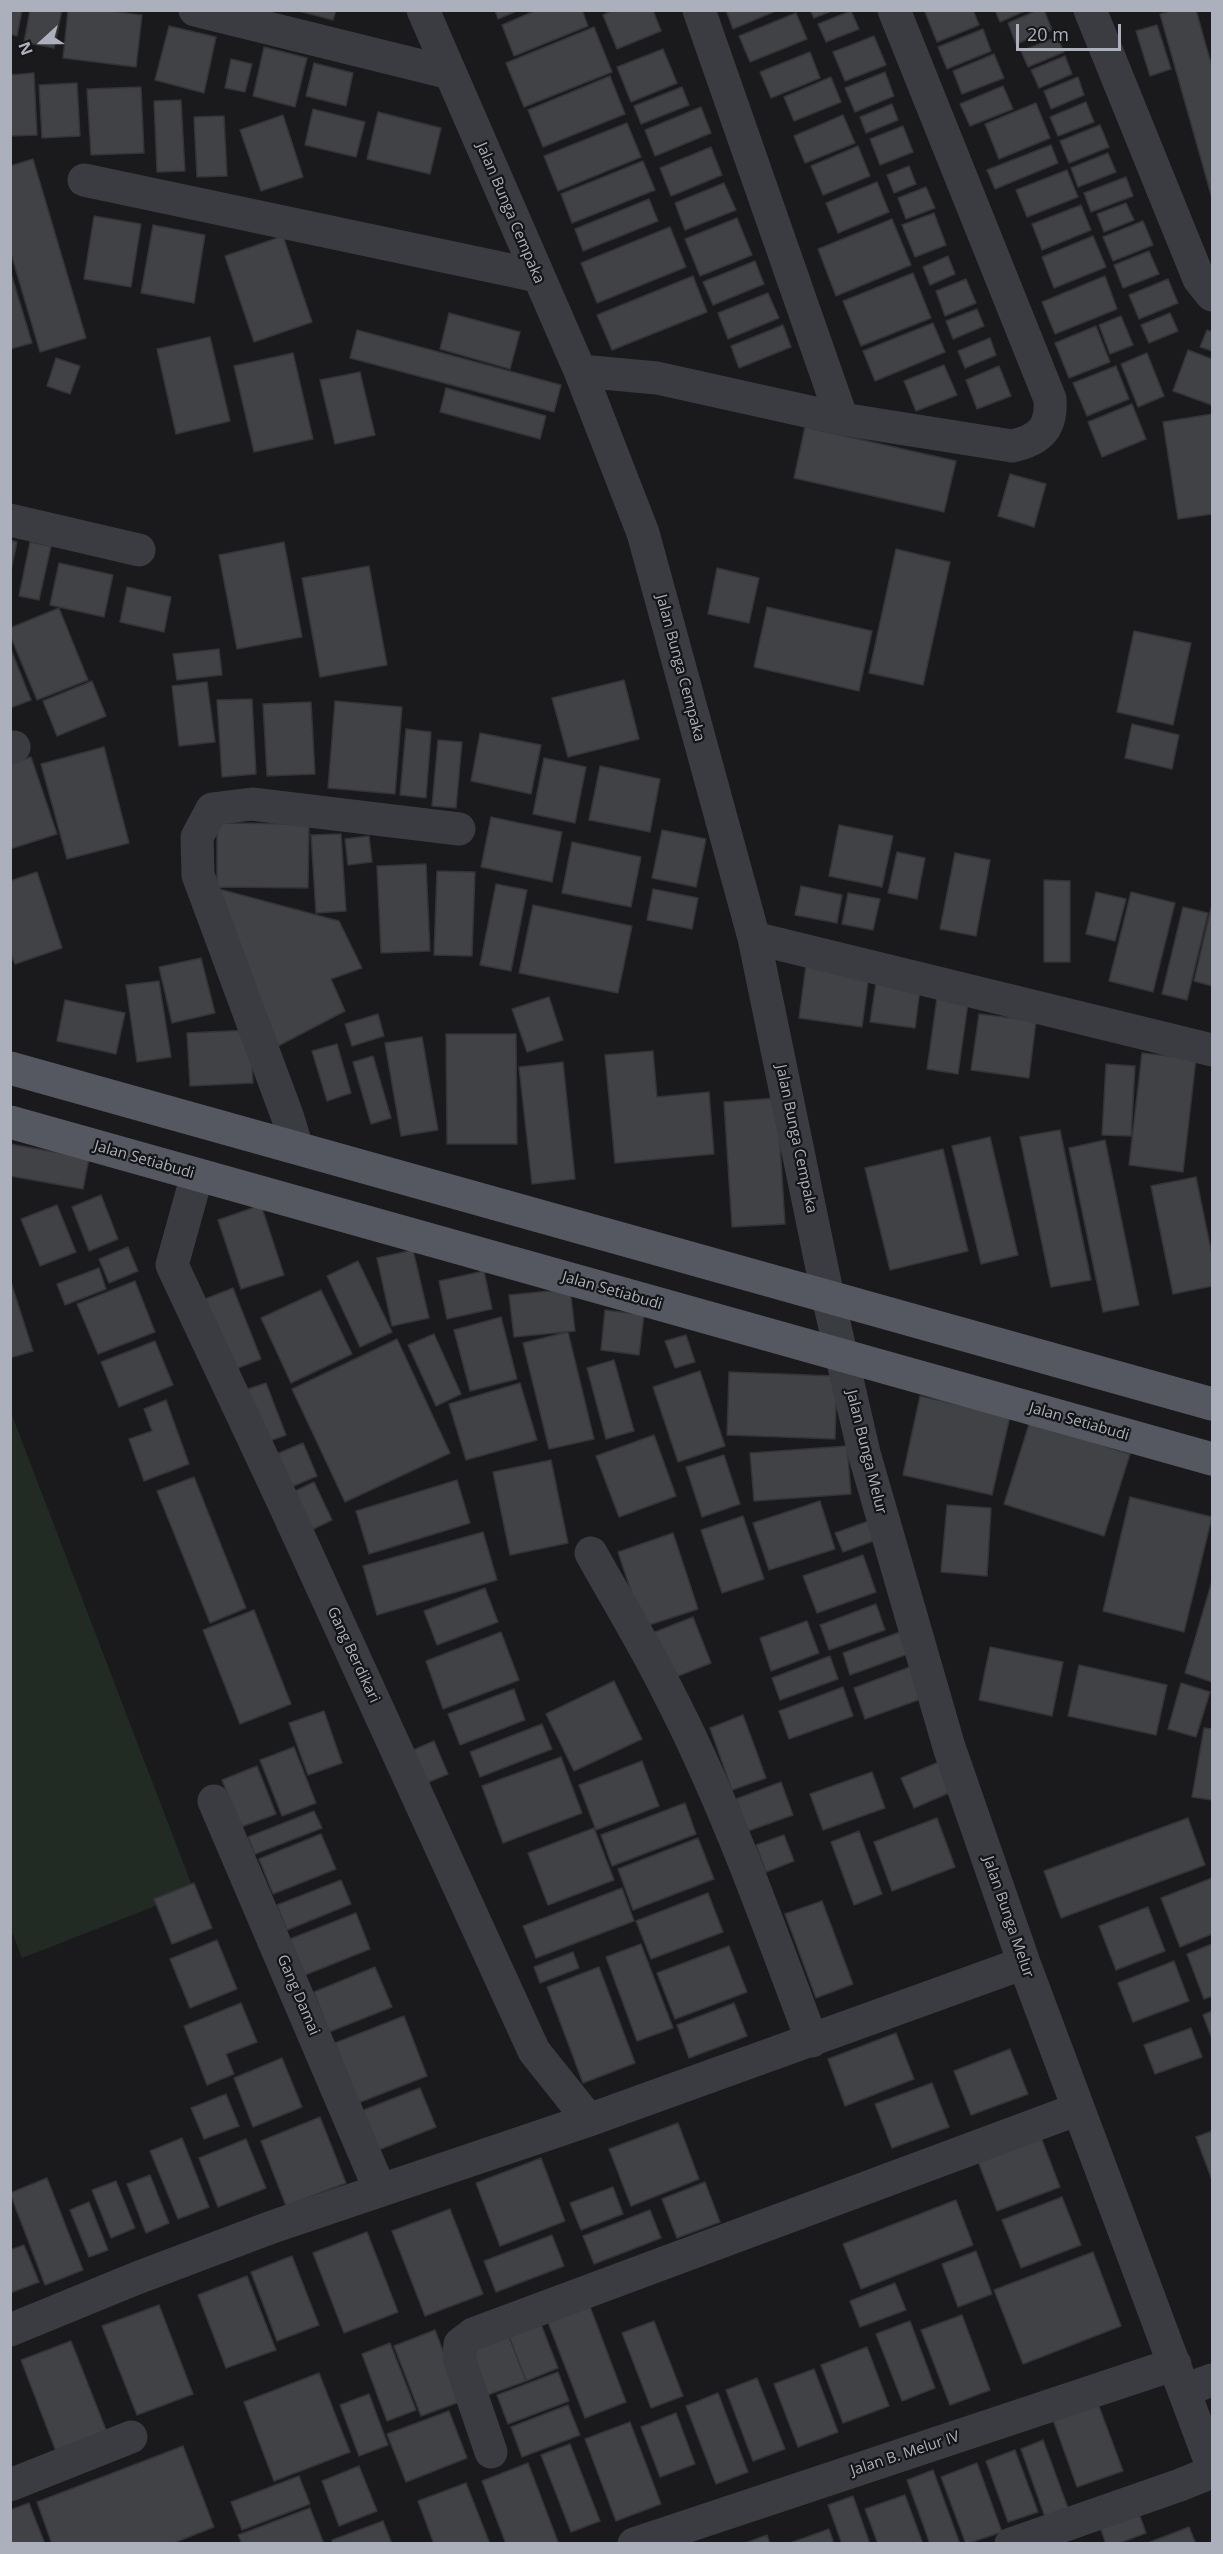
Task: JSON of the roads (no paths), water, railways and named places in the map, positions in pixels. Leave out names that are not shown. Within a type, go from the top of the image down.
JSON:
[{"type":"main road","points":[[10,1068],[1212,1404]]},
{"type":"main road","name":"Jalan Setiabudi","points":[[10,1122],[1212,1459]]},
{"type":"street","points":[[195,10],[450,73]]},
{"type":"street","name":"Jalan Bunga Cempaka","points":[[423,10],[580,371],[643,533],[754,938],[842,1355]]},
{"type":"street","points":[[699,10],[842,419]]},
{"type":"street","points":[[580,371],[657,378],[842,419],[1012,446],[1030,442],[1045,429],[1052,415],[1050,399],[894,10]]},
{"type":"street","points":[[1090,10],[1198,279],[1212,295]]},
{"type":"street","points":[[84,180],[538,276]]},
{"type":"street","points":[[10,520],[139,550]]},
{"type":"street","points":[[297,1148],[198,875],[197,837],[212,809],[252,804],[459,829]]},
{"type":"street","points":[[754,938],[1212,1050]]},
{"type":"street","name":"Gang Berdikari","points":[[197,1175],[172,1265],[285,1506],[534,2051],[589,2120]]},
{"type":"street","name":"Jalan Bunga Melur","points":[[842,1355],[864,1454],[949,1747],[1024,1963],[1078,2109],[1191,2378],[1212,2466]]},
{"type":"street","points":[[591,1552],[667,1689],[702,1765],[762,1907],[812,2041]]},
{"type":"street","name":"Gang Damai","points":[[214,1801],[380,2190]]},
{"type":"street","points":[[10,2330],[137,2278],[272,2227],[589,2120],[1024,1963]]},
{"type":"street","points":[[491,2452],[459,2358],[460,2344],[472,2334],[1078,2109]]},
{"type":"street","name":"Jalan B. Melur IV","points":[[634,2544],[1191,2378]]},
{"type":"street","points":[[10,2485],[131,2437]]},
{"type":"street","points":[[1011,2544],[1212,2472]]}]
